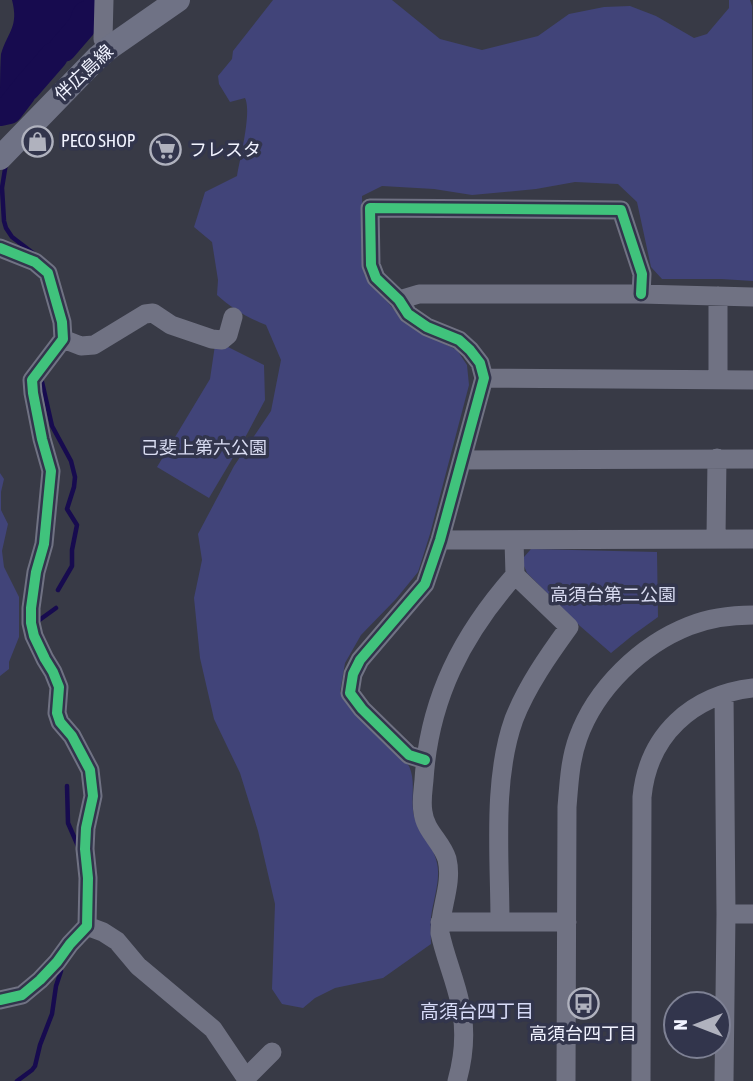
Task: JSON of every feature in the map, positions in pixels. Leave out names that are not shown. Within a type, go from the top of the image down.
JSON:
[{"type":"main road","name":"伴広島線","points":[[0,158],[109,48],[178,0]]},
{"type":"street","points":[[104,0],[103,39],[109,48]]},
{"type":"street","points":[[425,760],[409,755],[362,709],[350,693],[353,674],[360,660],[425,584],[440,541],[484,378],[480,363],[470,350],[459,340],[427,327],[408,314],[399,300],[376,278],[371,265],[370,208],[621,210],[642,274],[641,294]]},
{"type":"street","points":[[0,248],[35,262],[48,273],[62,322],[63,339],[32,380],[42,439],[51,471],[44,544],[36,572],[31,623],[34,636],[59,687],[57,713],[60,722],[72,736],[90,770],[93,796],[86,828],[85,849],[88,878],[87,926],[40,980],[22,995],[0,1000]]},
{"type":"street","points":[[399,300],[419,294],[753,297]]},
{"type":"street","points":[[718,296],[718,380]]},
{"type":"street","points":[[63,339],[81,346],[94,345],[145,314],[153,313],[171,325],[222,340],[228,335],[233,317]]},
{"type":"street","points":[[484,378],[753,380]]},
{"type":"street","points":[[716,538],[717,458]]},
{"type":"street","points":[[462,460],[753,459]]},
{"type":"street","points":[[440,541],[753,539]]},
{"type":"street","points":[[457,1081],[462,1053],[461,1005],[440,933],[449,872],[445,853],[423,814],[425,760],[445,684],[456,656],[486,609],[515,575],[514,540]]},
{"type":"street","points":[[500,922],[500,783],[506,751],[514,720],[526,693],[546,658],[569,627],[515,575]]},
{"type":"street","points":[[566,1081],[567,807],[571,762],[579,736],[597,703],[618,675],[637,657],[690,626],[730,616],[753,615]]},
{"type":"street","points":[[640,1081],[644,778],[660,743],[683,715],[724,694],[753,688]]},
{"type":"street","points":[[724,694],[724,1081]]},
{"type":"street","points":[[726,914],[753,914]]},
{"type":"street","points":[[440,922],[567,922]]},
{"type":"street","points":[[87,926],[117,941],[138,966],[213,1029],[246,1079],[272,1052]]},
{"type":"green space","points":[[273,0],[392,0],[440,39],[482,50],[538,36],[569,14],[604,7],[630,6],[656,16],[694,38],[707,34],[729,8],[729,0],[750,0],[752,6],[753,281],[662,279],[651,267],[637,202],[618,184],[575,182],[472,195],[434,189],[382,186],[362,196],[364,274],[401,318],[428,336],[457,350],[467,365],[469,385],[418,572],[361,635],[345,663],[340,692],[409,766],[415,819],[435,857],[438,876],[431,917],[431,944],[383,978],[335,988],[315,998],[303,1008],[282,1004],[272,989],[275,904],[258,831],[240,773],[214,719],[200,658],[194,598],[202,560],[198,534],[234,466],[271,411],[281,360],[266,325],[240,312],[217,295],[218,280],[212,242],[194,227],[205,192],[237,176],[245,136],[245,98],[230,102],[219,84],[218,76],[232,59],[233,51]]},
{"type":"green space","name":"己斐上第六公園","points":[[215,345],[224,345],[264,365],[265,400],[209,498],[157,467],[210,379]]},
{"type":"green space","points":[[0,473],[4,479],[1,510],[8,524],[2,551],[4,567],[19,597],[19,637],[9,669],[0,676]]},
{"type":"green space","name":"高須台第二公園","points":[[531,549],[657,552],[658,617],[611,653],[527,573],[524,557]]},
{"type":"shaded area","points":[[12,0],[98,0],[98,13],[85,14],[79,28],[62,47],[56,42],[54,55],[26,86],[22,83],[21,91],[0,116],[1,54],[13,23]]},
{"type":"waterway","points":[[63,48],[82,26],[86,15],[97,15],[98,0]]},
{"type":"waterway","points":[[64,48],[68,41]]},
{"type":"waterway","points":[[27,87],[54,56]]},
{"type":"waterway","points":[[28,88],[55,57]]},
{"type":"waterway","points":[[0,112],[9,110],[22,93]]},
{"type":"waterway","points":[[0,118],[8,113],[24,94]]},
{"type":"waterway","points":[[6,163],[2,188],[6,228],[12,237],[33,253]]},
{"type":"waterway","points":[[42,382],[52,426],[71,461],[75,477],[67,509],[77,525],[72,566],[58,590]]},
{"type":"waterway","points":[[38,621],[56,608]]},
{"type":"waterway","points":[[67,786],[68,823],[78,846]]},
{"type":"waterway","points":[[17,1081],[35,1066],[52,1014],[61,971]]},
{"type":"cycle path","points":[[425,760],[409,755],[362,709],[350,693],[353,674],[360,660],[425,584],[440,540],[484,378],[480,363],[470,350],[459,340],[427,327],[408,314],[399,300],[376,278],[371,265],[370,208],[621,210],[642,274],[641,294]]},
{"type":"cycle path","points":[[0,248],[35,262],[48,273],[62,322],[63,339],[32,380],[42,439],[51,471],[44,544],[36,572],[31,623],[34,636],[59,687],[57,713],[60,722],[72,736],[90,770],[93,796],[86,828],[85,849],[88,878],[87,926],[40,980],[22,995],[0,1000]]},
{"type":"place","name":"PECO SHOP","points":[[38,141]]},
{"type":"place","name":"フレスタ","points":[[166,150]]},
{"type":"place","name":"高須台四丁目","points":[[583,1004]]},
{"type":"district","name":"高須台四丁目","points":[[477,1011]]}]
